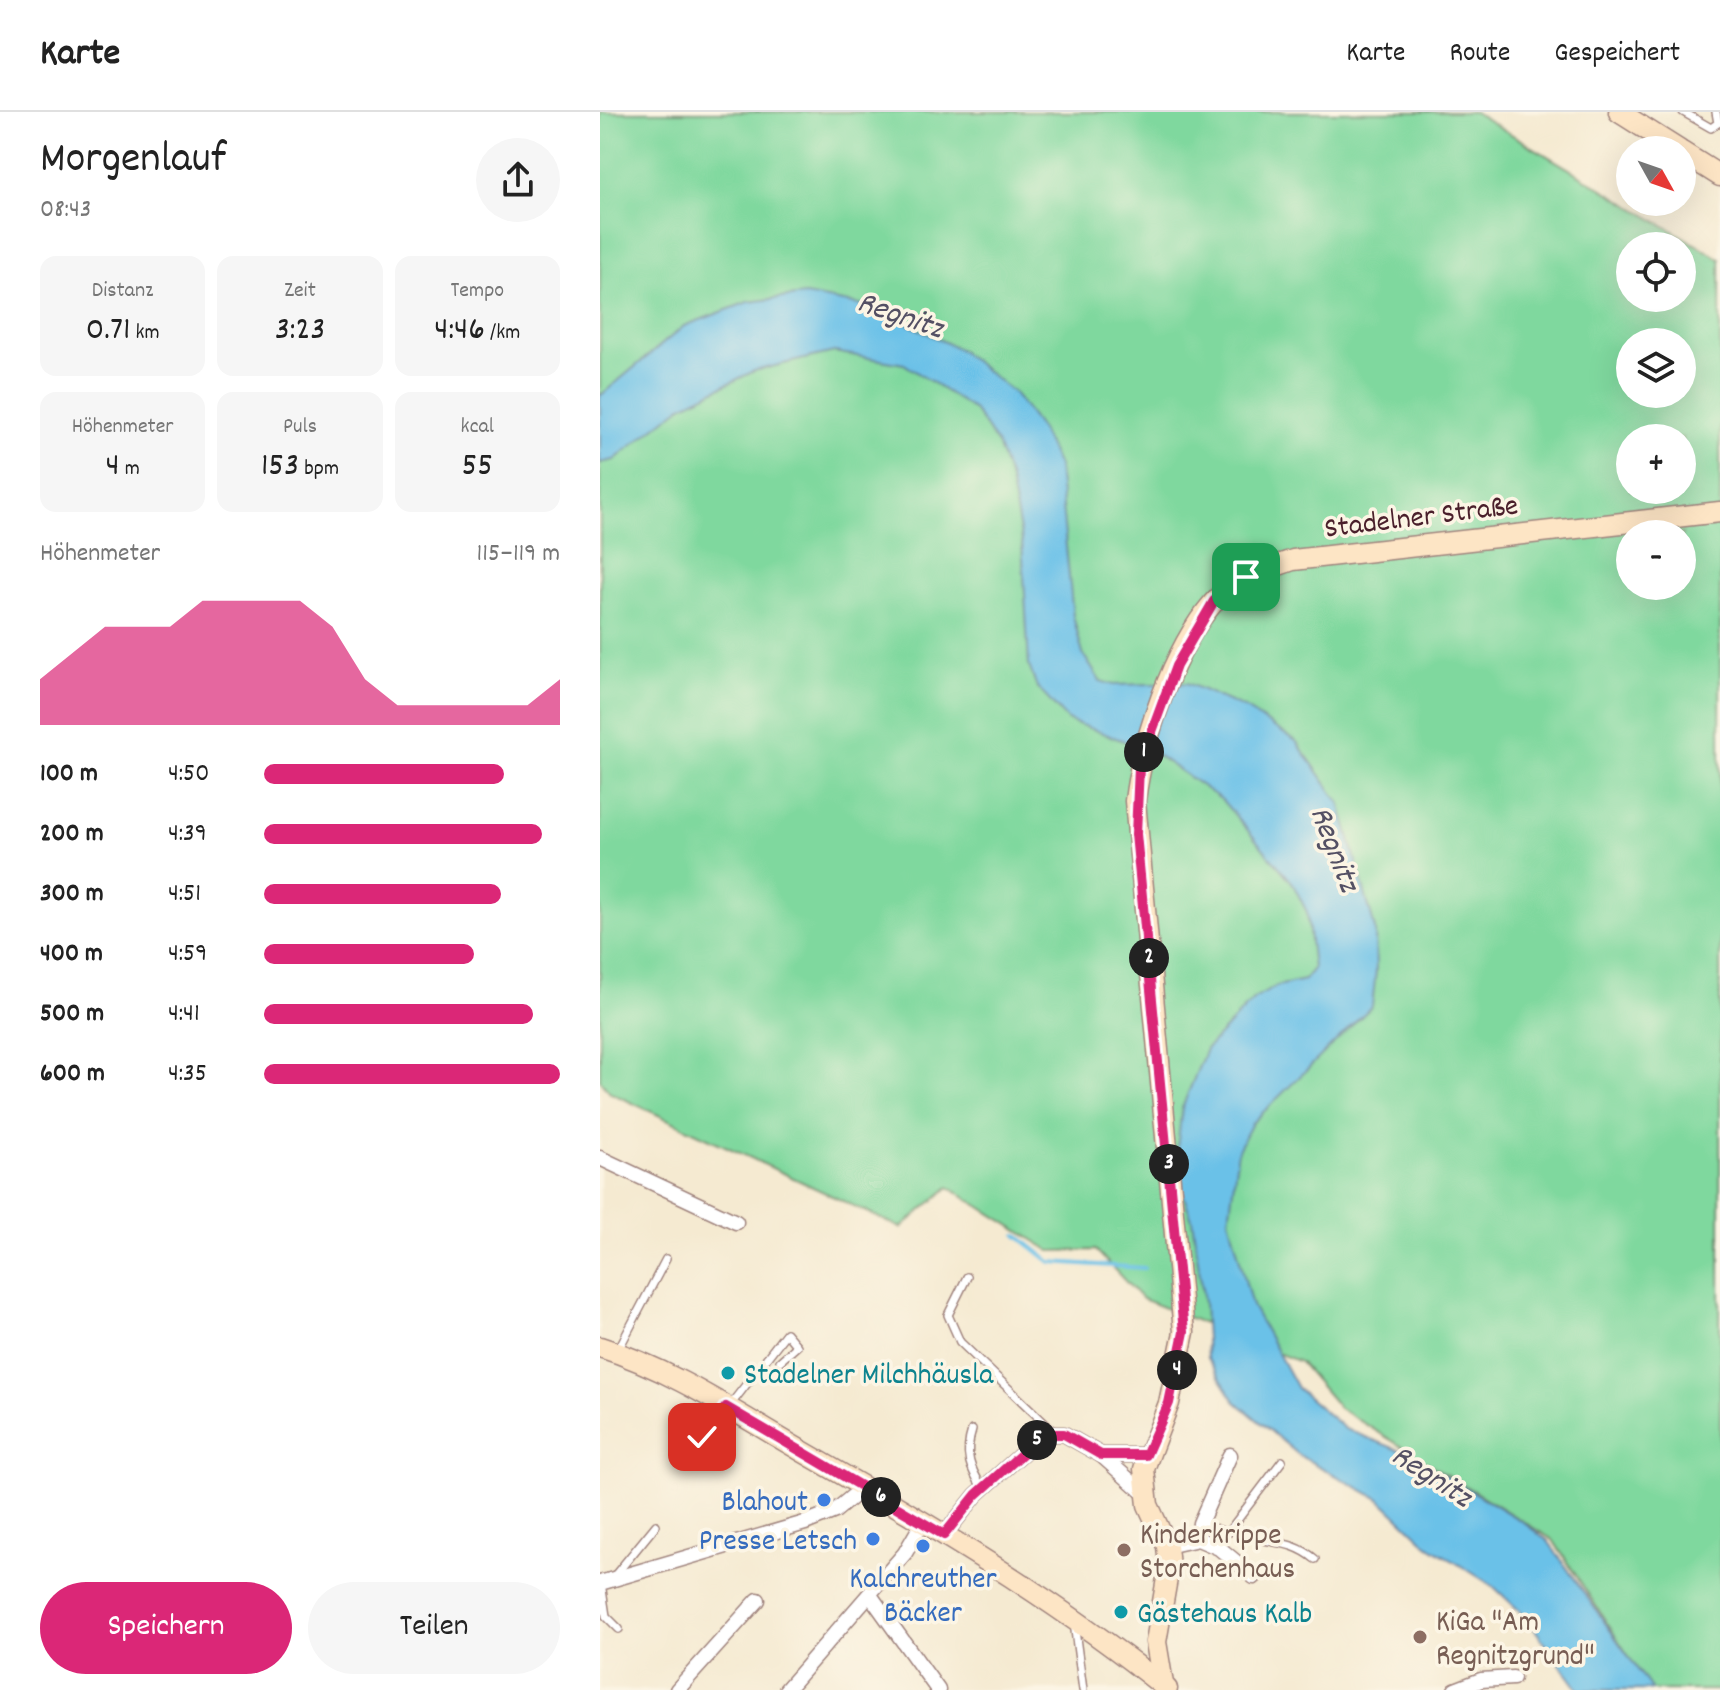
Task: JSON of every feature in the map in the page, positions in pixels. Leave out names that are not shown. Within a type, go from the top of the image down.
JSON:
[{"type":"main road","points":[[1619,112],[1657,136]]},
{"type":"main road","points":[[1696,161],[1720,176]]},
{"type":"main road","name":"Stadelner Straße","points":[[1146,1455],[1169,1403],[1184,1332],[1136,834],[1139,767],[1176,666],[1214,601],[1246,577],[1293,560],[1720,512]]},
{"type":"main road","points":[[609,1349],[726,1407],[923,1522],[1073,1617],[1165,1689]]},
{"type":"main road","points":[[1146,1455],[1146,1495],[1167,1546],[1169,1567],[1156,1642],[1165,1689]]},
{"type":"street","points":[[600,1158],[736,1222]]},
{"type":"street","points":[[944,1535],[983,1489],[1044,1434],[1064,1434],[1101,1455],[1146,1495]]},
{"type":"street","points":[[1101,1455],[1146,1455]]},
{"type":"street","points":[[1198,1539],[1200,1523],[1230,1455]]},
{"type":"street","points":[[604,1582],[805,1523],[835,1511],[864,1487]]},
{"type":"street","points":[[786,1690],[905,1553],[923,1522]]},
{"type":"street","points":[[1167,1546],[1198,1539],[1219,1548],[1254,1577]]},
{"type":"street","points":[[870,1595],[938,1690]]},
{"type":"street","points":[[677,1690],[758,1600]]},
{"type":"street","points":[[1455,1690],[1481,1680],[1513,1678]]},
{"type":"lane","points":[[1683,112],[1711,128],[1718,123],[1716,112]]},
{"type":"lane","points":[[609,1349],[666,1259]]},
{"type":"lane","points":[[967,1277],[948,1315],[960,1342],[1055,1433]]},
{"type":"lane","points":[[689,1449],[718,1421],[786,1333],[797,1346],[780,1361]]},
{"type":"lane","points":[[972,1430],[967,1446],[969,1466],[983,1489]]},
{"type":"lane","points":[[1228,1533],[1282,1461]]},
{"type":"lane","points":[[1200,1523],[1228,1533],[1237,1528],[1251,1536],[1294,1544],[1315,1559]]},
{"type":"lane","points":[[619,1629],[606,1616],[604,1582],[656,1525]]},
{"type":"lane","points":[[1073,1617],[1083,1690]]},
{"type":"green space","points":[[600,112],[1474,112],[1616,197],[1616,216],[1648,216],[1675,232],[1616,232],[1616,312],[1696,312],[1696,245],[1720,259],[1720,1690],[1638,1690],[1637,1669],[1553,1540],[1339,1408],[1300,1362],[1142,1299],[1096,1250],[1051,1251],[949,1187],[901,1228],[611,1093],[600,1080]]},
{"type":"water","name":"Regnitz","points":[[805,295],[876,308],[957,348],[1014,393],[1041,430],[1058,466],[1073,616],[1083,654],[1100,681],[1114,685],[1187,683],[1244,708],[1296,741],[1340,803],[1375,929],[1376,971],[1372,1006],[1252,1123],[1238,1150],[1229,1219],[1252,1306],[1297,1388],[1345,1429],[1409,1454],[1523,1522],[1548,1541],[1652,1690],[1579,1690],[1525,1616],[1493,1586],[1428,1545],[1381,1500],[1300,1456],[1235,1401],[1207,1358],[1204,1303],[1192,1219],[1180,1186],[1176,1157],[1182,1108],[1206,1049],[1254,999],[1277,986],[1304,980],[1313,969],[1307,912],[1292,882],[1222,800],[1151,751],[1067,720],[1037,687],[1029,666],[1022,541],[1010,480],[997,444],[974,410],[904,364],[834,352],[754,371],[682,406],[614,460],[600,463],[600,396],[684,326],[748,302]]},
{"type":"waterway","points":[[1017,1235],[1051,1262],[1144,1268]]},
{"type":"place","name":"Stadelner Milchhäusla","points":[[728,1373]]},
{"type":"place","name":"Blahout","points":[[824,1500]]},
{"type":"place","name":"Presse Letsch","points":[[873,1539]]},
{"type":"place","name":"Kalchreuther Bäcker","points":[[923,1546]]},
{"type":"place","name":"Kinderkrippe Storchenhaus","points":[[1124,1550]]},
{"type":"place","name":"Gästehaus Kalb","points":[[1121,1612]]},
{"type":"place","name":"KiGa \"Am Regnitzgrund\"","points":[[1420,1637]]},
{"type":"route","points":[[702,1437],[718,1421],[726,1407],[944,1535],[976,1495],[1044,1434],[1064,1434],[1101,1455],[1146,1455],[1169,1403],[1184,1332],[1176,1274],[1135,801],[1139,767],[1176,666],[1196,627],[1214,601],[1246,577]]}]
